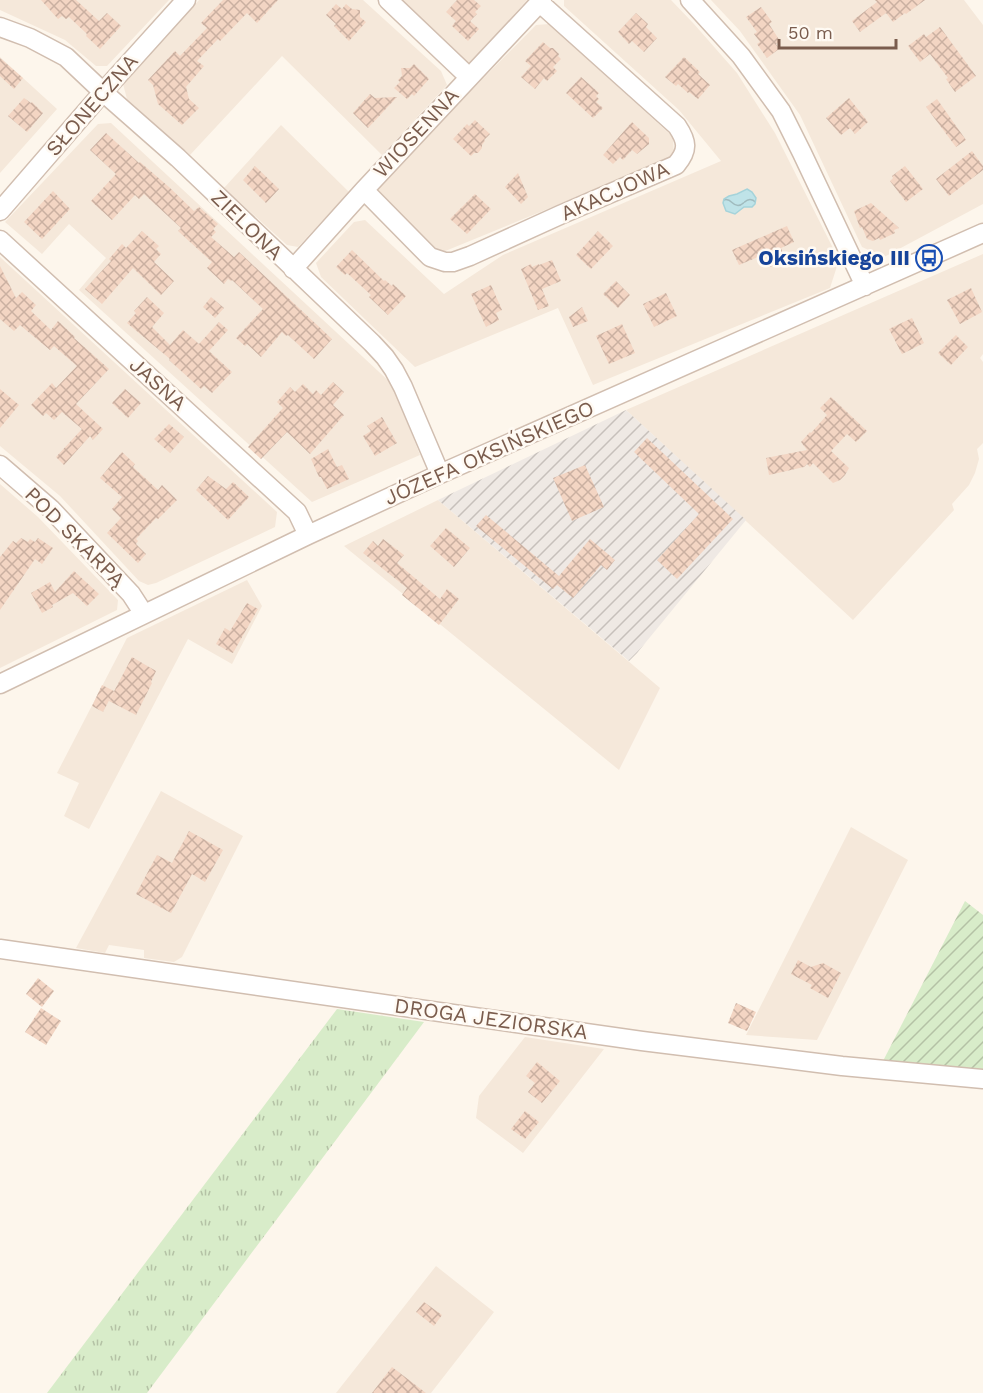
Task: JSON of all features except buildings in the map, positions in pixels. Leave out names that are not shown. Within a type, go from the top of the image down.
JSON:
[{"type":"street","name":"SŁONECZNA","points":[[0,210],[186,0]]},
{"type":"street","points":[[388,0],[469,77]]},
{"type":"street","points":[[690,0],[741,56],[781,111],[866,286]]},
{"type":"street","name":"WIOSENNA","points":[[293,269],[541,1]]},
{"type":"street","name":"AKACJOWA","points":[[364,190],[430,257],[453,262],[676,165],[685,149],[684,137],[677,126],[541,1]]},
{"type":"street","name":"ZIELONA","points":[[0,27],[30,38],[66,57],[178,158],[372,343],[390,364],[403,387],[440,474]]},
{"type":"street","name":"JÓZEFA OKSIŃSKIEGO","points":[[0,684],[308,535],[440,474],[983,234]]},
{"type":"street","name":"JASNA","points":[[0,240],[297,512],[308,535]]},
{"type":"street","name":"POD SKARPĄ","points":[[0,465],[51,509],[131,594],[144,614]]},
{"type":"street","name":"DROGA JEZIORSKA","points":[[0,949],[642,1041],[842,1066],[983,1079]]},
{"type":"shaded area","points":[[0,0],[169,0],[107,66],[96,66],[65,40],[0,10]]},
{"type":"shaded area","points":[[199,0],[363,0],[441,71],[447,85],[382,155],[282,56],[190,155],[127,99],[123,84]]},
{"type":"shaded area","points":[[396,0],[527,0],[467,67]]},
{"type":"shaded area","points":[[564,0],[671,0],[694,24],[737,73],[775,133],[839,260],[830,288],[593,385],[558,308],[415,367],[321,277],[316,263],[354,222],[365,220],[444,294],[503,255],[721,161],[679,110],[564,6]]},
{"type":"shaded area","points":[[711,0],[964,0],[983,25],[983,204],[884,257],[862,247],[800,115],[740,31]]},
{"type":"shaded area","points":[[549,24],[673,137],[674,157],[438,254],[379,200],[375,188],[536,25]]},
{"type":"shaded area","points":[[0,57],[57,109],[0,173]]},
{"type":"shaded area","points":[[111,123],[392,384],[420,455],[312,502],[79,290],[106,258],[69,224],[42,254],[5,222],[98,124]]},
{"type":"shaded area","points":[[281,125],[349,192],[298,247],[287,245],[224,188]]},
{"type":"shaded area","points":[[983,254],[983,354],[980,358],[983,362],[983,443],[977,449],[979,459],[975,473],[969,485],[952,504],[954,510],[853,620],[626,410]]},
{"type":"shaded area","points":[[0,257],[277,512],[275,527],[148,585],[139,581],[60,496],[0,446]]},
{"type":"shaded area","points":[[626,410],[746,520],[629,661],[438,500]]},
{"type":"shaded area","points":[[0,484],[38,517],[118,600],[117,610],[0,668]]},
{"type":"shaded area","points":[[438,500],[660,688],[619,770],[344,546]]},
{"type":"shaded area","points":[[247,580],[262,606],[232,664],[188,639],[89,829],[64,816],[79,783],[57,773],[127,638]]},
{"type":"shaded area","points":[[161,791],[243,836],[182,957],[174,962],[144,958],[144,950],[109,945],[105,953],[76,948]]},
{"type":"shaded area","points":[[851,827],[908,860],[817,1040],[746,1035]]},
{"type":"shaded area","points":[[525,1037],[604,1049],[523,1153],[476,1118],[479,1096]]},
{"type":"shaded area","points":[[436,1266],[494,1312],[431,1393],[336,1393]]},
{"type":"green space","points":[[965,901],[983,915],[983,1069],[883,1061]]},
{"type":"green space","points":[[337,1009],[424,1022],[147,1393],[47,1393]]},
{"type":"water","points":[[747,189],[756,198],[755,204],[752,207],[744,207],[735,214],[726,211],[724,199]]},
{"type":"place","name":"Oksińskiego III","points":[[929,258]]}]
